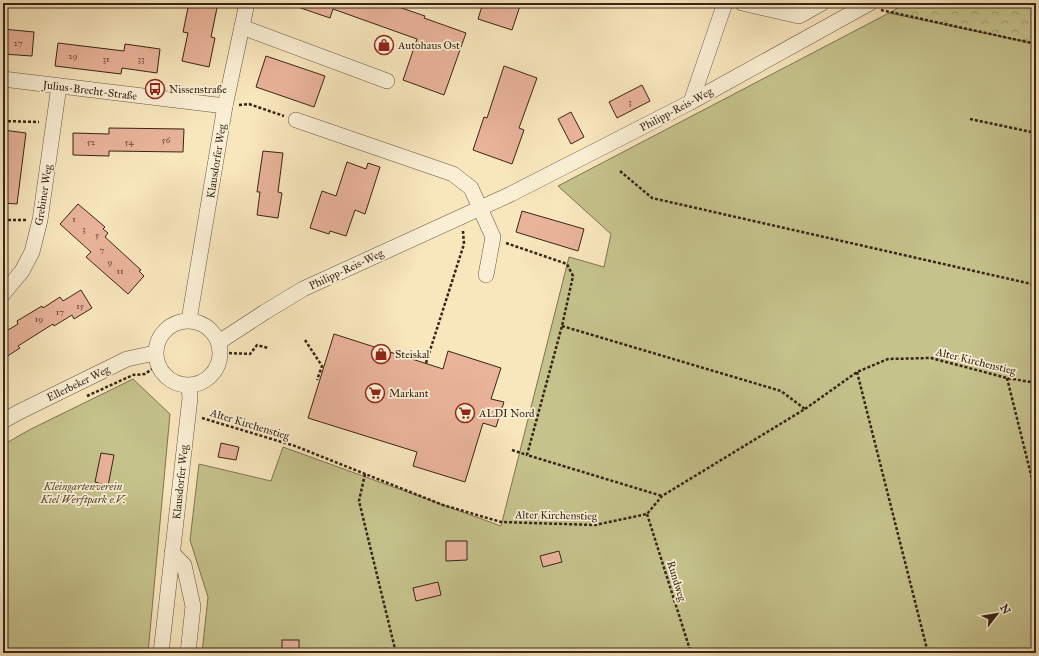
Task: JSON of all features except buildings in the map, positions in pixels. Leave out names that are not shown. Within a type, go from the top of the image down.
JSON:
[{"type":"street","name":"Klausdorfer Weg","points":[[189,320],[225,106],[247,3]]},
{"type":"street","points":[[692,102],[725,3]]},
{"type":"street","points":[[742,3],[799,16],[822,3]]},
{"type":"street","name":"Philipp-Reis-Weg","points":[[220,348],[265,312],[303,289],[511,194],[692,102],[867,4]]},
{"type":"street","points":[[242,27],[387,81]]},
{"type":"street","name":"Julius-Brecht-Straße","points":[[3,79],[225,106]]},
{"type":"street","name":"Grebiner Weg","points":[[3,294],[22,271],[32,252],[40,220],[59,86]]},
{"type":"street","points":[[296,120],[453,174],[471,188],[479,209],[493,237],[486,275]]},
{"type":"street","points":[[189,320],[207,326],[214,334],[220,348],[217,369],[205,382],[189,386],[176,384],[165,377],[157,359],[158,340],[165,330],[176,323],[189,320]]},
{"type":"street","name":"Ellerbeker Weg","points":[[3,421],[127,359],[157,359]]},
{"type":"street","name":"Klausdorfer Weg","points":[[161,653],[190,398],[189,386]]},
{"type":"street","points":[[172,554],[184,565],[193,606],[188,653]]},
{"type":"path","points":[[867,4],[889,13],[1036,44]]},
{"type":"path","points":[[225,106],[248,104],[296,120]]},
{"type":"path","points":[[970,119],[1036,133]]},
{"type":"path","points":[[3,121],[54,123]]},
{"type":"path","points":[[620,171],[652,198],[1036,285]]},
{"type":"path","points":[[426,363],[464,244],[462,217]]},
{"type":"path","points":[[3,220],[40,220]]},
{"type":"path","points":[[493,237],[568,264],[573,276],[562,326],[527,455]]},
{"type":"path","points":[[562,326],[781,391],[805,409]]},
{"type":"path","points":[[305,340],[322,366],[317,380]]},
{"type":"path","points":[[220,348],[250,354],[257,345],[268,348]]},
{"type":"path","name":"Alter Kirchenstieg","points":[[187,415],[206,419],[295,446],[443,505],[501,522],[595,525],[648,514],[662,496],[805,409],[857,372],[888,359],[931,358],[1007,378],[1036,383]]},
{"type":"path","points":[[83,398],[133,375],[145,374],[157,359]]},
{"type":"path","points":[[857,372],[928,653]]},
{"type":"path","points":[[1007,378],[1036,495]]},
{"type":"path","points":[[512,450],[662,496]]},
{"type":"path","points":[[365,474],[359,501],[396,653]]},
{"type":"path","name":"Rundweg","points":[[648,514],[691,653]]},
{"type":"green space","points":[[907,3],[1036,3],[1036,44],[889,13]]},
{"type":"green space","points":[[889,13],[1036,44],[1036,653],[202,653],[208,597],[190,540],[199,464],[271,481],[283,447],[501,526],[569,257],[604,267],[611,234],[558,186]]},
{"type":"green space","name":"Kleingartenverein Kiel Werftpark e.V.","points":[[133,379],[170,414],[148,653],[3,653],[3,445],[29,430]]},
{"type":"place","name":"Autohaus Ost","points":[[384,45]]},
{"type":"place","name":"Nissenstraße","points":[[155,89]]},
{"type":"place","name":"Steiskal","points":[[381,354]]},
{"type":"place","name":"Markant","points":[[375,393]]},
{"type":"place","name":"ALDI Nord","points":[[465,413]]}]
